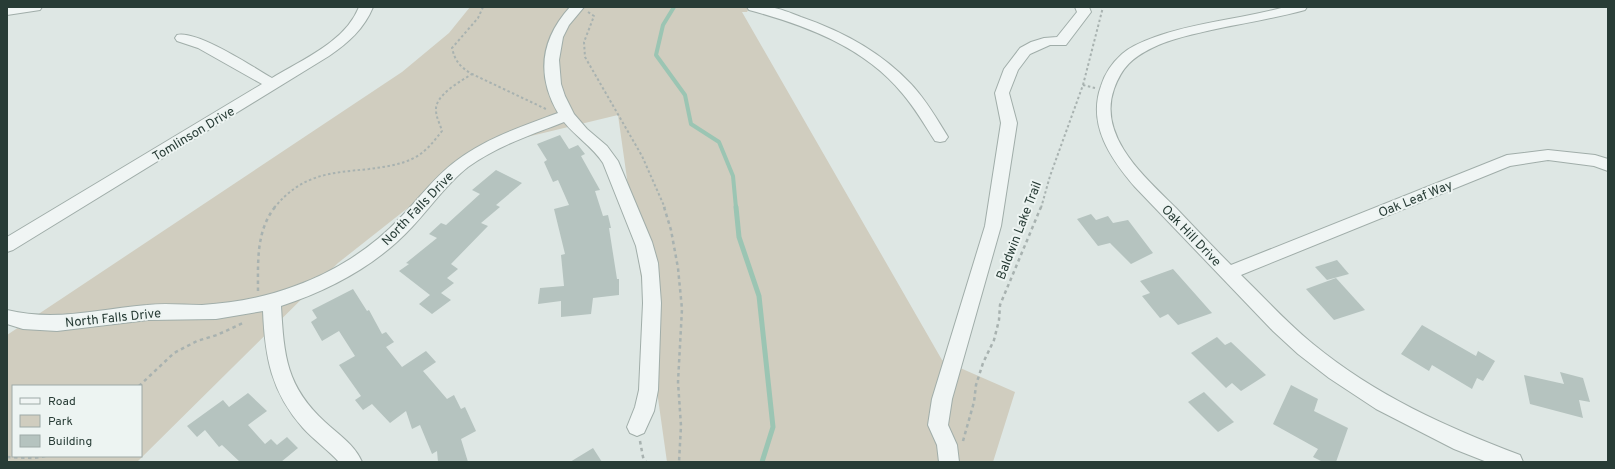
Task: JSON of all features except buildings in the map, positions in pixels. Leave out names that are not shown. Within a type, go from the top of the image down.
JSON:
[{"type":"street","points":[[7,11],[35,7]]},
{"type":"street","name":"Tomlinson Drive","points":[[7,245],[272,84],[341,40],[355,27],[366,7]]},
{"type":"street","points":[[577,7],[570,14],[556,36],[552,57],[553,80],[560,103],[576,128],[605,152],[614,168],[646,250],[649,271],[651,310],[648,394],[642,417],[637,426]]},
{"type":"street","points":[[754,7],[787,16],[815,26],[853,45],[876,60],[892,73],[911,92],[925,110],[940,137]]},
{"type":"street","points":[[949,462],[948,445],[938,425],[942,399],[993,226],[1008,123],[1002,93],[1010,69],[1025,51],[1036,45],[1049,41],[1061,42],[1084,12],[1082,7]]},
{"type":"street","name":"Oak Hill Drive","points":[[1300,7],[1172,35],[1143,46],[1132,53],[1114,71],[1104,98],[1103,113],[1106,130],[1113,145],[1122,160],[1141,183],[1282,328],[1314,356],[1342,377],[1416,421],[1464,443],[1513,462]]},
{"type":"street","points":[[182,38],[203,45],[272,84]]},
{"type":"street","name":"North Falls Drive","points":[[7,317],[41,322],[67,322],[99,319],[140,312],[202,312],[230,310],[265,303],[303,290],[330,279],[379,248],[398,231],[445,178],[462,163],[504,140],[567,115]]},
{"type":"street","name":"Oak Leaf Way","points":[[1228,273],[1507,161],[1548,155],[1595,161],[1608,165]]},
{"type":"street","points":[[265,303],[279,370],[286,388],[298,408],[309,421],[346,454],[352,462]]},
{"type":"path","points":[[483,7],[482,13],[475,23],[465,32],[452,48],[454,60],[461,68],[472,74],[548,110],[567,115]]},
{"type":"path","name":"Baldwin Lake Trail","points":[[961,448],[974,402],[976,385],[983,364],[994,340],[999,320],[1000,305],[1041,208],[1050,176],[1083,85],[1103,7]]},
{"type":"path","points":[[140,385],[174,353],[197,341],[217,335],[245,322],[265,303],[259,247],[262,230],[269,215],[278,203],[297,186],[316,177],[393,167],[421,154],[436,141],[442,131],[436,112],[436,105],[443,95],[472,74]]},
{"type":"path","points":[[637,426],[643,457],[646,462]]},
{"type":"path","points":[[7,457],[40,457]]},
{"type":"green space","points":[[470,7],[750,7],[747,12],[742,12],[942,360],[1015,392],[993,462],[667,462],[618,115],[485,147],[338,263],[137,462],[7,462],[7,335],[402,72],[449,33]]},
{"type":"waterway","points":[[674,7],[663,25],[656,55],[685,95],[691,124],[719,142],[733,176],[736,208]]},
{"type":"waterway","points":[[736,207],[739,237],[759,296],[773,427],[762,462]]}]
